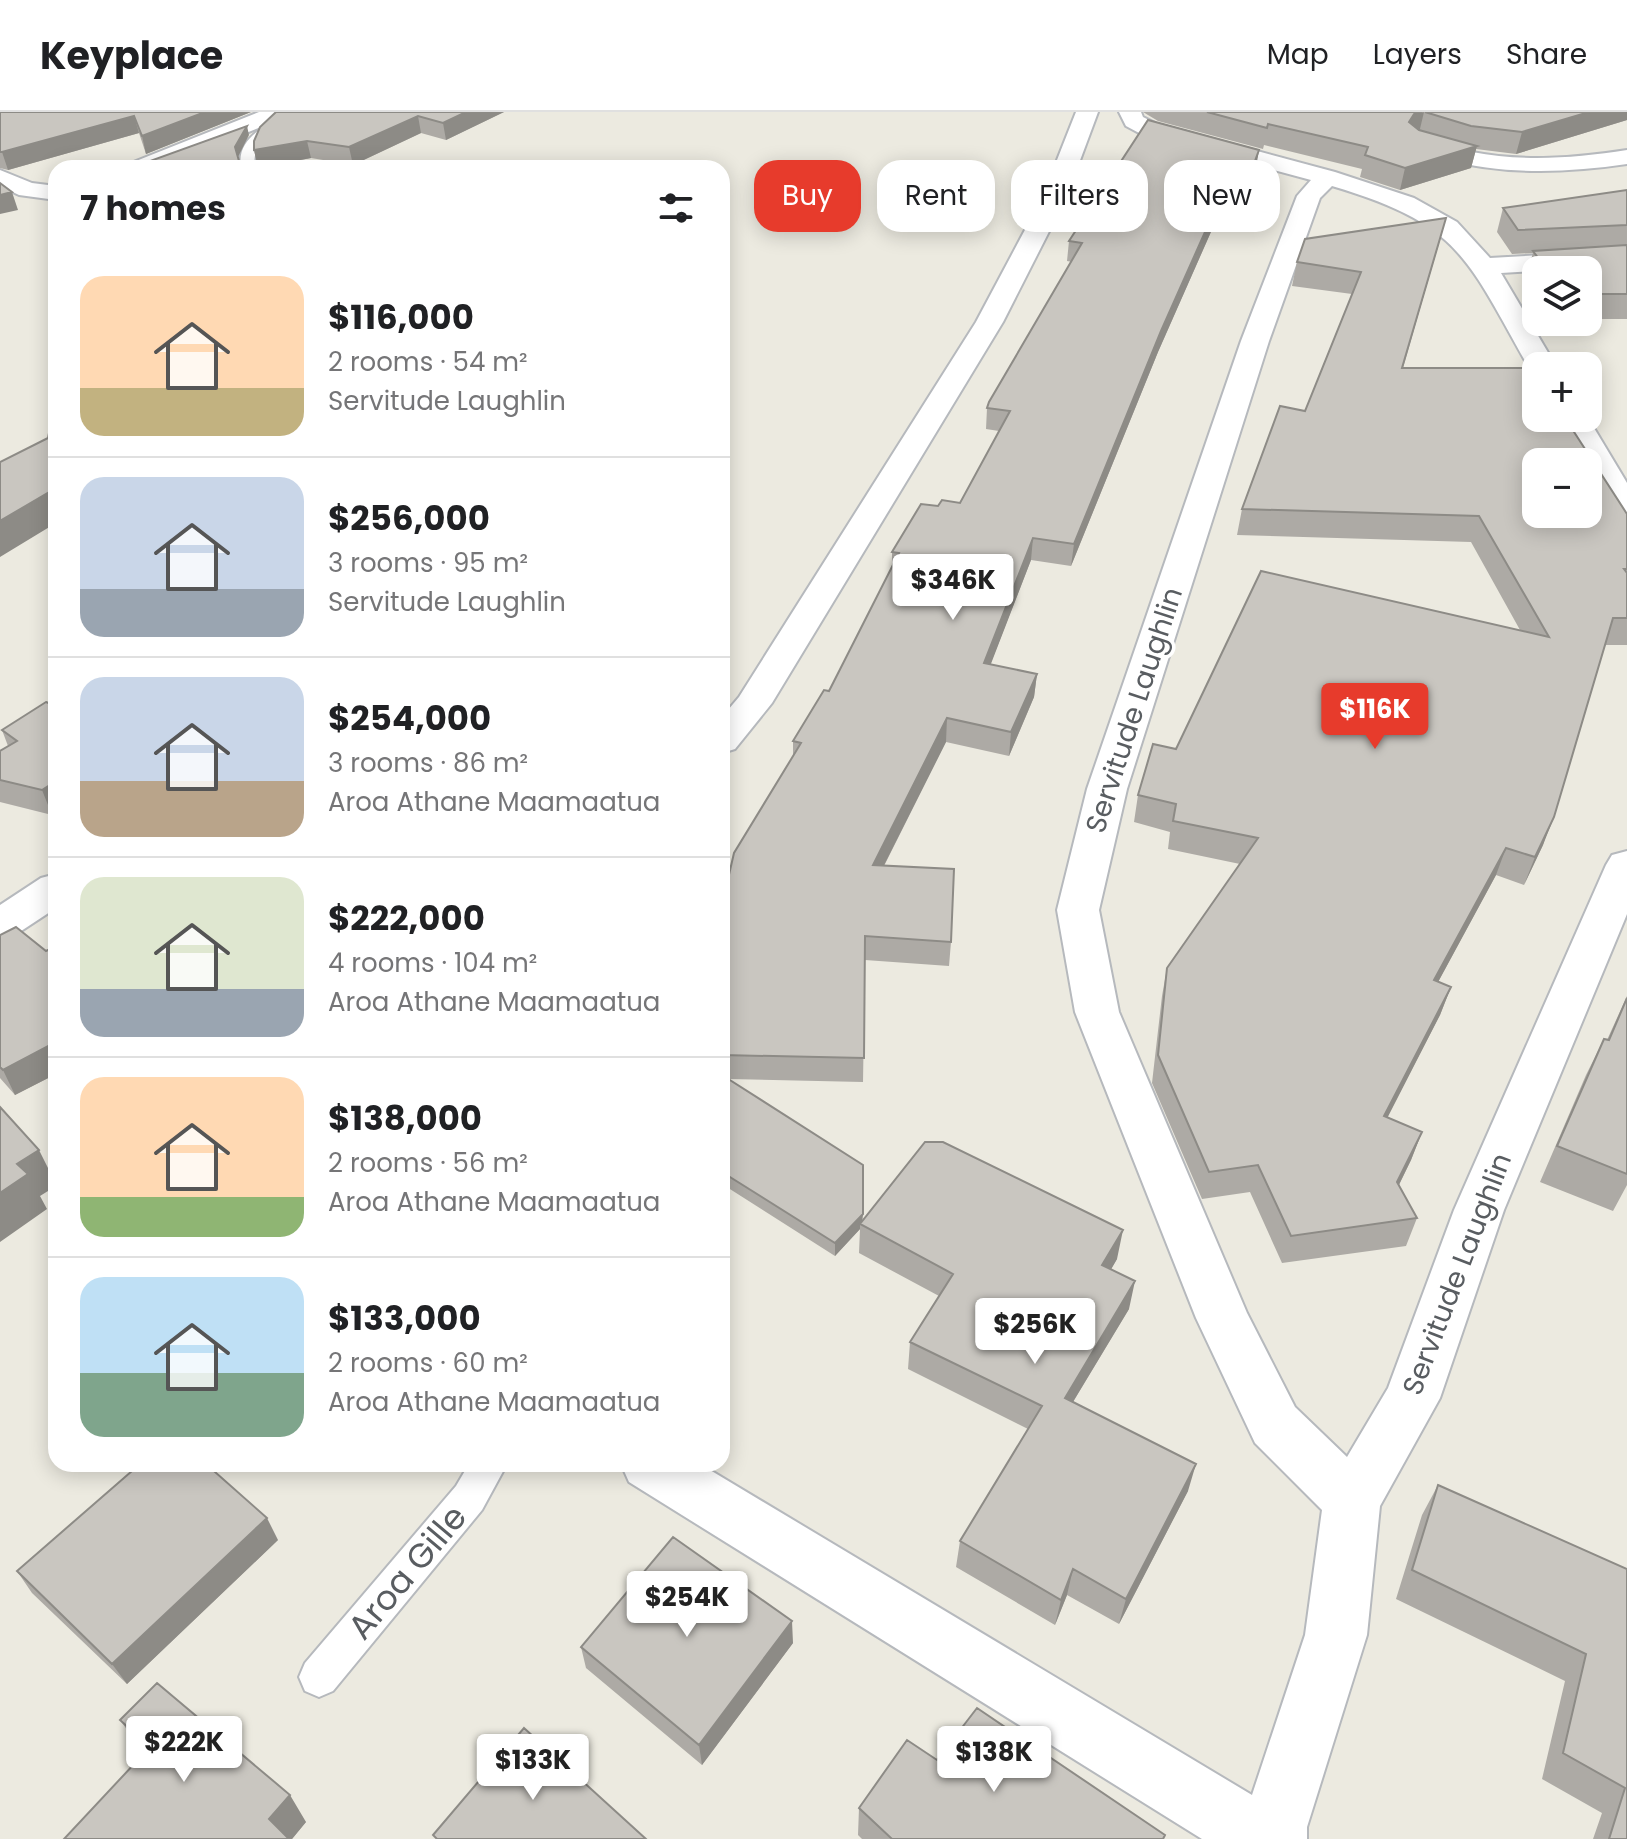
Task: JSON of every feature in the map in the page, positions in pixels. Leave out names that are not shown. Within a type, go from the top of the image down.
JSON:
[{"type":"street","points":[[159,160],[278,112]]},
{"type":"street","points":[[730,732],[754,703],[958,376],[1025,256],[1070,166],[1087,112]]},
{"type":"street","points":[[1130,112],[1134,121],[1149,129],[1366,188],[1448,227],[1481,266],[1533,352]]},
{"type":"street","points":[[1418,143],[1458,157],[1520,165],[1576,164],[1627,157]]},
{"type":"street","points":[[0,177],[27,190],[48,192]]},
{"type":"street","name":"Servitude Laughlin","points":[[1327,177],[1309,196],[1255,341],[1107,789],[1078,910],[1097,1012],[1222,1318],[1275,1425],[1352,1501]]},
{"type":"street","points":[[1481,266],[1627,258]]},
{"type":"street","points":[[1581,432],[1627,509]]},
{"type":"street","name":"Servitude Laughlin","points":[[1274,1839],[1274,1827],[1336,1635],[1352,1501],[1412,1398],[1479,1210],[1627,865]]},
{"type":"street","points":[[0,925],[48,893]]},
{"type":"street","points":[[662,1472],[1263,1839]]},
{"type":"lane","points":[[245,160],[252,141],[282,121],[287,112]]},
{"type":"lane","name":"Aroa Gille","points":[[319,1677],[469,1498],[484,1472]]},
{"type":"building","points":[[0,112],[205,112],[142,136],[134,116],[0,152]]},
{"type":"building","points":[[276,112],[466,112],[443,123],[418,116],[349,147],[307,141],[254,150],[260,127]]},
{"type":"building","points":[[1207,112],[1422,112],[1414,114],[1409,122],[1419,130],[1477,146],[1405,168],[1365,155],[1368,147],[1268,124],[1267,128]]},
{"type":"building","points":[[1425,112],[1589,112],[1522,132],[1471,126]]},
{"type":"building","points":[[1148,120],[1259,150],[1255,160],[1164,160],[1164,232],[1205,232],[1074,544],[1033,538],[984,663],[1037,674],[1011,732],[947,718],[873,865],[954,869],[951,942],[865,936],[864,1058],[730,1055],[730,870],[734,853],[801,743],[793,741],[824,690],[829,691],[899,553],[892,552],[921,504],[938,506],[942,500],[960,503],[1010,411],[987,408],[989,402],[1082,243],[1069,241],[1075,232],[1148,232],[1148,160],[1122,160]]},
{"type":"building","points":[[247,126],[235,147],[239,160],[153,160]]},
{"type":"building","points":[[0,183],[12,192],[0,195]]},
{"type":"building","points":[[1627,190],[1627,225],[1518,230],[1503,208]]},
{"type":"building","points":[[1446,218],[1402,368],[1522,368],[1522,432],[1574,432],[1584,448],[1522,448],[1522,528],[1602,528],[1602,475],[1627,514],[1627,569],[1624,569],[1627,573],[1627,618],[1613,618],[1554,817],[1535,857],[1506,848],[1434,980],[1451,987],[1384,1116],[1422,1132],[1397,1182],[1417,1218],[1291,1236],[1258,1165],[1209,1172],[1158,1055],[1167,968],[1258,838],[1173,821],[1176,804],[1138,795],[1153,744],[1176,749],[1261,571],[1549,637],[1479,516],[1242,509],[1280,406],[1305,411],[1361,272],[1297,262],[1305,239]]},
{"type":"building","points":[[1627,245],[1627,294],[1602,294],[1602,256],[1537,256],[1533,251]]},
{"type":"building","points":[[48,438],[48,493],[0,521],[0,462]]},
{"type":"building","points":[[48,703],[48,786],[42,790],[0,780],[0,751],[17,741],[2,730]]},
{"type":"building","points":[[16,927],[48,950],[48,1046],[3,1070],[0,1067],[0,935]]},
{"type":"building","points":[[1627,998],[1627,1174],[1557,1146],[1604,1039],[1609,1040]]},
{"type":"building","points":[[730,1080],[863,1165],[863,1214],[835,1243],[730,1177]]},
{"type":"building","points":[[0,1107],[39,1150],[17,1164],[28,1174],[0,1193]]},
{"type":"building","points":[[925,1142],[943,1142],[1123,1230],[1102,1265],[1135,1281],[1065,1398],[1196,1464],[1126,1599],[1073,1569],[1061,1600],[960,1541],[1042,1406],[910,1342],[953,1274],[860,1224]]},
{"type":"building","points":[[131,1472],[215,1472],[267,1518],[112,1664],[17,1571]]},
{"type":"building","points":[[1438,1485],[1627,1569],[1627,1839],[1609,1839],[1625,1788],[1563,1753],[1586,1654],[1412,1570]]},
{"type":"building","points":[[673,1537],[792,1621],[699,1745],[581,1647]]},
{"type":"building","points":[[157,1683],[290,1795],[269,1819],[289,1839],[64,1839],[150,1747],[120,1720]]},
{"type":"building","points":[[977,1708],[1165,1835],[1163,1839],[892,1839],[859,1808],[907,1740],[937,1760]]},
{"type":"building","points":[[524,1728],[646,1839],[437,1839],[433,1835]]}]
